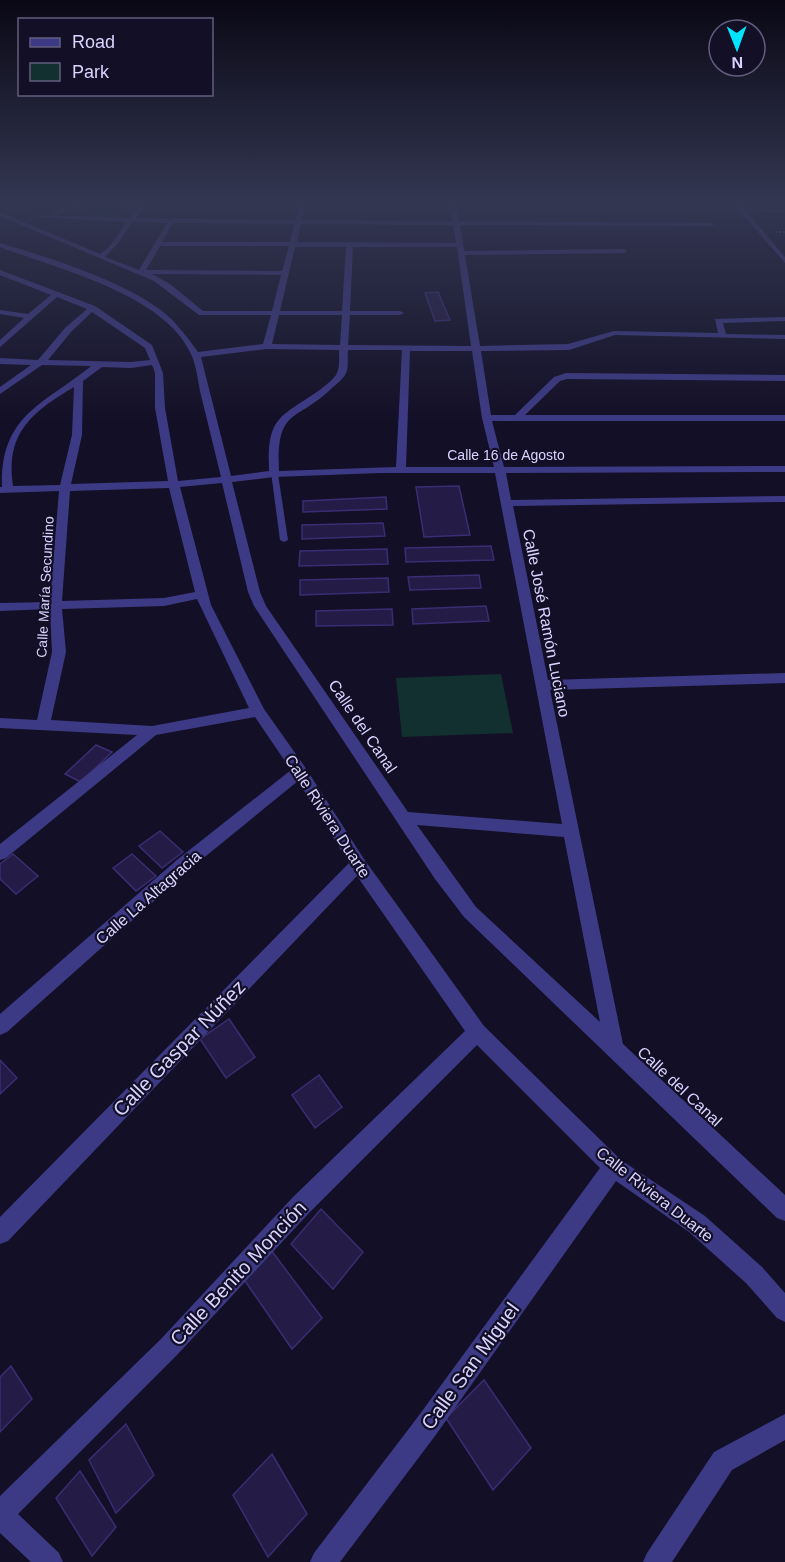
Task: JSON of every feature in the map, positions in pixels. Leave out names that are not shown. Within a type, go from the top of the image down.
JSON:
[{"type":"street","points":[[0,361],[131,364],[156,362],[150,347],[143,341],[92,308],[11,276]]},
{"type":"street","name":"Calle del Canal","points":[[82,276],[135,296],[188,339],[196,355],[249,579],[260,606],[403,818],[470,912],[785,1210]]},
{"type":"street","points":[[148,276],[171,288],[192,308],[202,313],[400,314]]},
{"type":"street","points":[[267,346],[284,276]]},
{"type":"street","points":[[274,474],[271,450],[274,432],[281,420],[334,382],[342,373],[347,276]]},
{"type":"street","name":"Calle José Ramón Luciano","points":[[464,276],[487,418],[507,503],[614,1048]]},
{"type":"street","points":[[0,344],[57,293]]},
{"type":"street","points":[[0,391],[42,362],[68,330],[92,308]]},
{"type":"street","points":[[0,312],[29,317]]},
{"type":"street","points":[[723,336],[718,321],[785,319]]},
{"type":"street","points":[[196,355],[267,346],[476,349],[569,347],[614,333],[785,337]]},
{"type":"street","points":[[401,470],[406,348]]},
{"type":"street","name":"Calle Riviera Duarte","points":[[156,362],[160,408],[205,605],[258,711],[300,771],[358,864],[477,1032],[614,1167],[696,1224],[754,1275],[785,1310]]},
{"type":"street","points":[[4,490],[6,459],[19,422],[42,401],[79,380],[101,363]]},
{"type":"street","points":[[517,418],[557,379],[566,376],[785,378]]},
{"type":"street","name":"Calle María Secundino","points":[[43,725],[59,652],[56,604],[65,488],[77,435],[79,380]]},
{"type":"street","points":[[487,418],[785,418]]},
{"type":"street","name":"Calle 16 de Agosto","points":[[4,490],[178,485],[274,474],[401,470],[785,469]]},
{"type":"street","points":[[507,503],[785,499]]},
{"type":"street","points":[[0,607],[164,602],[202,594]]},
{"type":"street","points":[[542,685],[785,678]]},
{"type":"street","points":[[0,723],[152,730],[258,711]]},
{"type":"street","points":[[0,853],[152,730]]},
{"type":"street","name":"Calle La Altagracia","points":[[0,1026],[184,864],[300,771]]},
{"type":"street","points":[[403,818],[571,831]]},
{"type":"street","name":"Calle Gaspar Núñez","points":[[0,1233],[358,864]]},
{"type":"street","name":"Calle Benito Monción","points":[[0,1514],[169,1347],[301,1205],[477,1032]]},
{"type":"street","name":"Calle San Miguel","points":[[322,1562],[426,1427],[614,1167]]},
{"type":"street","points":[[656,1562],[723,1461],[785,1426]]},
{"type":"street","points":[[0,1514],[50,1562]]},
{"type":"lane","points":[[274,474],[284,540]]},
{"type":"green space","points":[[501,674],[513,733],[402,737],[396,678]]},
{"type":"building","points":[[438,292],[450,320],[435,321],[425,293]]},
{"type":"building","points":[[459,486],[470,535],[424,537],[416,487]]},
{"type":"building","points":[[386,497],[387,509],[303,512],[303,501]]},
{"type":"building","points":[[383,523],[385,536],[302,539],[302,525]]},
{"type":"building","points":[[491,546],[494,560],[406,562],[405,548]]},
{"type":"building","points":[[387,549],[388,564],[299,566],[300,551]]},
{"type":"building","points":[[479,575],[481,588],[410,590],[408,577]]},
{"type":"building","points":[[388,578],[389,592],[300,595],[300,580]]},
{"type":"building","points":[[486,606],[489,621],[413,624],[412,609]]},
{"type":"building","points":[[392,609],[393,625],[316,626],[316,611]]},
{"type":"building","points":[[96,745],[112,752],[81,782],[65,774]]},
{"type":"building","points":[[160,831],[183,852],[162,868],[139,846]]},
{"type":"building","points":[[13,854],[38,876],[16,894],[0,879],[0,864]]},
{"type":"building","points":[[132,854],[156,876],[136,891],[113,868]]},
{"type":"building","points":[[229,1019],[255,1057],[226,1078],[200,1039]]},
{"type":"building","points":[[0,1060],[17,1078],[0,1094]]},
{"type":"building","points":[[319,1075],[342,1107],[315,1128],[292,1095]]},
{"type":"building","points":[[321,1209],[363,1252],[333,1289],[291,1244]]},
{"type":"building","points":[[271,1250],[322,1318],[292,1349],[243,1278]]},
{"type":"building","points":[[11,1366],[32,1399],[0,1432],[0,1377]]},
{"type":"building","points":[[484,1380],[531,1448],[493,1490],[446,1418]]},
{"type":"building","points":[[126,1424],[154,1475],[116,1513],[89,1460]]},
{"type":"building","points":[[272,1454],[307,1514],[268,1557],[233,1495]]},
{"type":"building","points":[[80,1471],[116,1527],[92,1556],[56,1498]]}]
